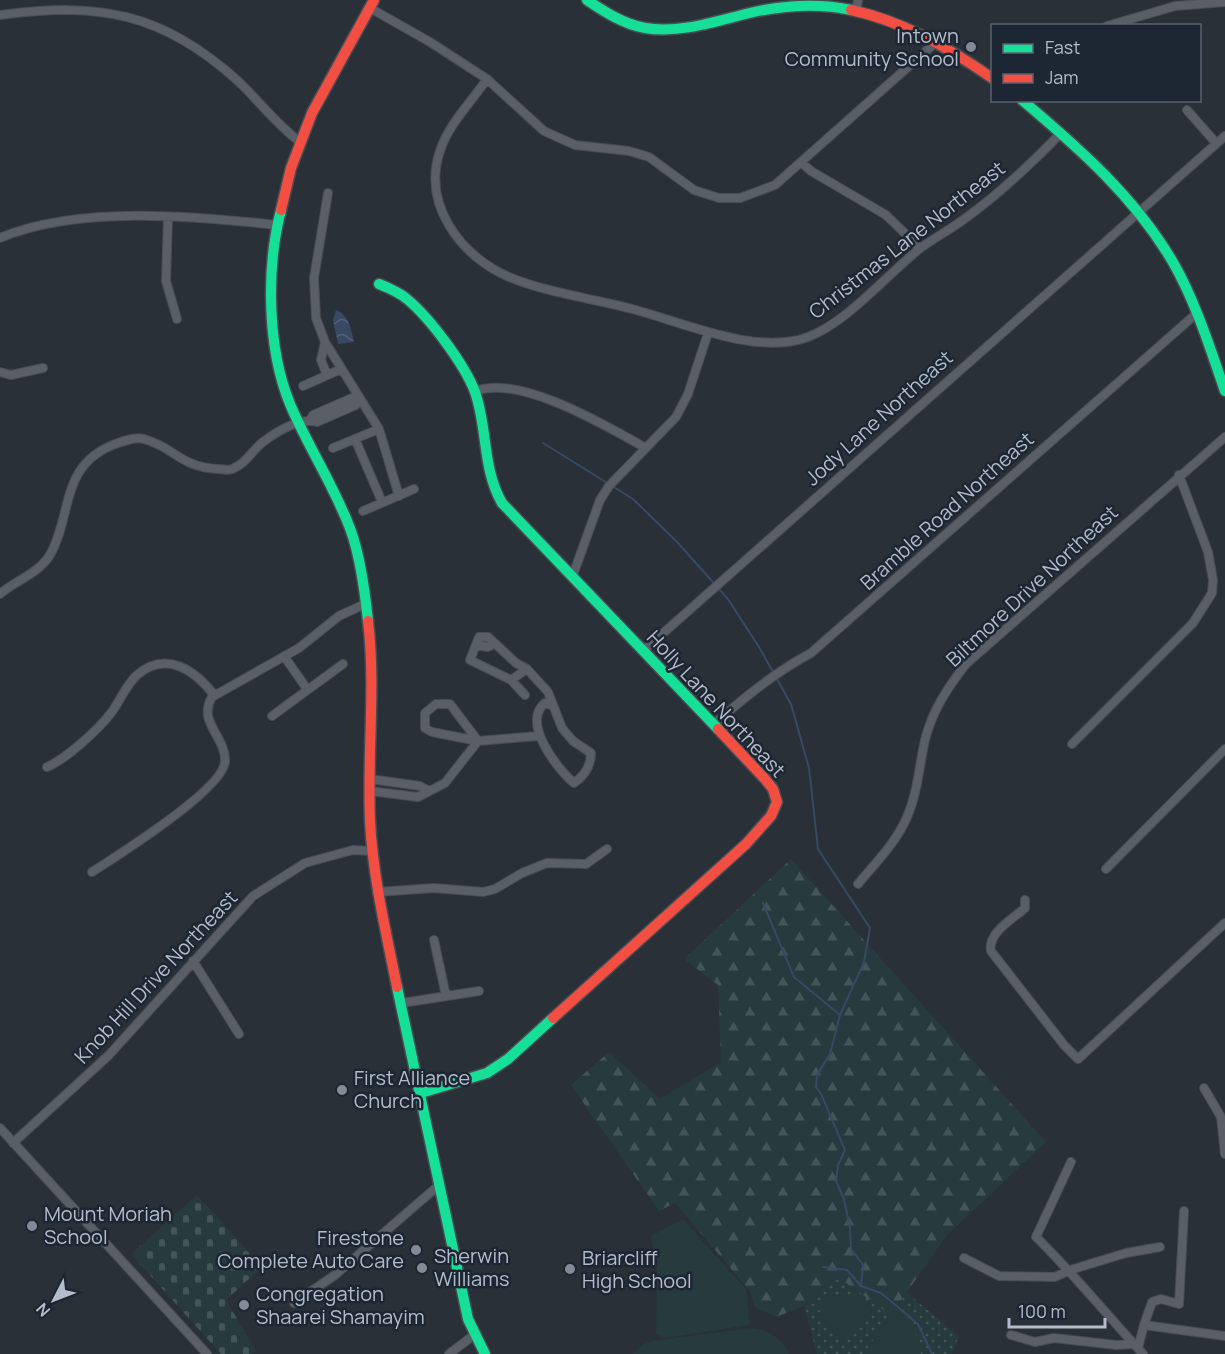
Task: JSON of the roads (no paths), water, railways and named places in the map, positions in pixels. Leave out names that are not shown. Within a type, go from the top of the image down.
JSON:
[{"type":"main road","points":[[587,0],[619,19],[659,30],[688,30],[791,5],[850,7],[907,27],[991,77]]},
{"type":"main road","points":[[372,4],[312,113],[282,197],[272,266],[272,334],[281,378],[298,423],[351,532],[367,603],[373,664],[371,851],[377,892],[468,1319],[485,1354]]},
{"type":"main road","points":[[1024,102],[1061,133],[1138,212],[1174,264],[1197,313],[1225,391]]},
{"type":"main road","points":[[379,284],[394,289],[411,303],[475,390]]},
{"type":"main road","name":"Holly Lane Northeast","points":[[421,1093],[455,1085],[488,1073],[508,1059],[746,844],[771,816],[777,802],[773,789],[496,494],[475,390]]},
{"type":"street","points":[[850,7],[858,0]]},
{"type":"street","points":[[1114,24],[1175,6],[1225,2]]},
{"type":"street","points":[[372,4],[487,79],[544,131],[575,145],[629,151],[649,157],[694,190],[719,198],[740,198],[759,193],[775,185],[935,43]]},
{"type":"street","points":[[0,15],[72,9],[116,12],[140,19],[191,45],[237,81],[300,142]]},
{"type":"street","name":"Christmas Lane Northeast","points":[[487,79],[440,150],[434,182],[445,220],[453,233],[484,262],[508,277],[656,316],[708,333],[779,342],[808,337],[835,321],[920,248],[964,220],[995,195],[1061,133]]},
{"type":"street","points":[[1187,110],[1216,143]]},
{"type":"street","name":"Jody Lane Northeast","points":[[643,651],[1225,136]]},
{"type":"street","points":[[802,163],[811,171],[886,214],[920,248]]},
{"type":"street","points":[[328,193],[314,278],[316,318],[325,342],[379,429],[399,496]]},
{"type":"street","points":[[0,238],[15,232],[88,218],[168,218],[277,225]]},
{"type":"street","points":[[168,218],[166,281],[177,319]]},
{"type":"street","name":"Bramble Road Northeast","points":[[714,725],[745,695],[774,674],[811,653],[1197,313]]},
{"type":"street","points":[[573,575],[600,500],[619,474],[676,417],[688,394],[708,333]]},
{"type":"street","points":[[325,342],[321,360],[327,375]]},
{"type":"street","points":[[0,372],[11,375],[43,368]]},
{"type":"street","points":[[303,386],[341,369]]},
{"type":"street","points":[[475,390],[486,387],[508,389],[567,405],[646,448]]},
{"type":"street","points":[[0,594],[38,569],[49,556],[57,538],[69,490],[95,454],[109,446],[134,438],[144,439],[191,466],[206,470],[230,471],[244,463],[262,443],[298,423],[310,420],[317,422],[334,410],[356,405],[358,398]]},
{"type":"street","points":[[333,448],[379,429]]},
{"type":"street","name":"Biltmore Drive Northeast","points":[[858,884],[882,857],[907,818],[919,780],[929,726],[954,679],[989,643],[1225,436]]},
{"type":"street","points":[[356,439],[382,502]]},
{"type":"street","points":[[1072,744],[1192,623],[1212,593],[1213,580],[1208,552],[1179,475]]},
{"type":"street","points":[[363,511],[414,489]]},
{"type":"street","points":[[92,873],[153,832],[213,783],[223,771],[224,750],[207,717],[206,706],[214,695],[284,656],[339,616],[367,603]]},
{"type":"street","points":[[525,695],[511,680],[470,660],[479,637],[488,637],[493,644],[527,669],[548,692],[551,705],[573,741],[591,753],[591,760],[584,776],[574,783],[567,777],[538,736],[539,711],[545,703],[551,705]]},
{"type":"street","points":[[284,656],[307,689]]},
{"type":"street","points":[[47,767],[101,724],[137,675],[150,667],[164,662],[178,664],[206,684],[214,695]]},
{"type":"street","points":[[272,716],[343,664]]},
{"type":"street","points":[[511,680],[527,669]]},
{"type":"street","points":[[478,741],[450,704],[436,704],[425,713],[425,728],[432,732],[478,741],[538,736]]},
{"type":"street","points":[[370,791],[418,797],[451,776],[478,741]]},
{"type":"street","points":[[1106,869],[1225,749]]},
{"type":"street","points":[[370,778],[420,786],[429,791]]},
{"type":"street","points":[[377,892],[434,888],[483,892],[495,889],[522,873],[547,863],[586,864],[607,849]]},
{"type":"street","name":"Knob Hill Drive Northeast","points":[[13,1143],[109,1055],[253,896],[295,868],[341,853],[371,851]]},
{"type":"street","points":[[1025,900],[1025,908],[994,936],[990,944],[991,951],[1056,1036],[1078,1059],[1225,923]]},
{"type":"street","points":[[434,940],[446,996]]},
{"type":"street","points":[[193,961],[239,1034]]},
{"type":"street","points":[[402,1003],[479,991]]},
{"type":"street","points":[[1204,1088],[1221,1117],[1225,1154]]},
{"type":"street","points":[[0,1128],[207,1354]]},
{"type":"street","points":[[1071,1162],[1036,1237],[1070,1270],[1095,1302],[1138,1349]]},
{"type":"street","points":[[294,1303],[335,1275],[438,1186]]},
{"type":"street","points":[[1138,1349],[1152,1302],[1161,1299],[1179,1304],[1184,1211]]},
{"type":"street","points":[[964,1258],[999,1276],[1055,1277],[1070,1270],[1126,1253],[1160,1247]]},
{"type":"street","points":[[1144,1325],[1225,1336]]},
{"type":"street","points":[[449,1354],[474,1335]]},
{"type":"street","points":[[1011,1335],[1035,1342],[1054,1338],[1138,1349]]},
{"type":"water","points":[[336,310],[347,319],[354,342],[338,344],[333,320]]},
{"type":"waterway","points":[[543,443],[633,499],[678,543],[728,599],[759,647],[791,704],[809,768],[818,849],[870,928],[864,962],[840,1015],[830,1054],[817,1075],[816,1087],[845,1150],[838,1165],[836,1181],[844,1199],[850,1228],[851,1249],[863,1265],[861,1286],[881,1293],[918,1324],[932,1354]]},
{"type":"waterway","points":[[763,903],[794,977],[840,1015]]},
{"type":"waterway","points":[[823,1267],[847,1270],[861,1286]]},
{"type":"place","name":"Intown Community School","points":[[971,47]]},
{"type":"place","name":"First Alliance Church","points":[[342,1090]]},
{"type":"place","name":"Mount Moriah School","points":[[32,1226]]},
{"type":"place","name":"Firestone Complete Auto Care","points":[[416,1250]]},
{"type":"place","name":"Sherwin Williams","points":[[422,1268]]},
{"type":"place","name":"Briarcliff High School","points":[[570,1269]]},
{"type":"place","name":"Congregation Shaarei Shamayim","points":[[244,1305]]}]
